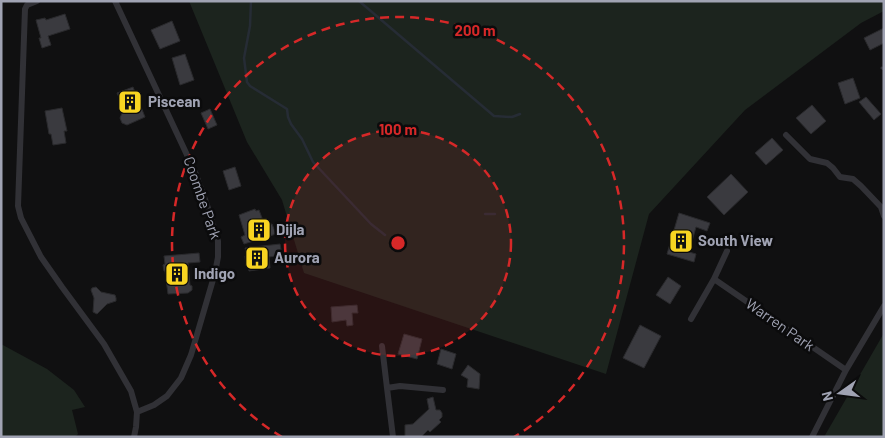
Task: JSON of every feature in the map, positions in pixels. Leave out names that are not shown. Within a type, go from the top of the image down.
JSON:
[{"type":"street","points":[[37,1],[27,5],[25,9],[18,206],[29,236],[41,257],[104,344],[131,390],[137,412],[134,437]]},
{"type":"street","name":"Coombe Park","points":[[115,1],[195,172],[218,241],[215,273],[191,355],[181,378],[167,396],[137,412]]},
{"type":"street","points":[[786,135],[810,160],[827,163],[840,177],[853,179],[881,208],[884,216]]},
{"type":"street","points":[[691,319],[728,251]]},
{"type":"street","name":"Warren Park","points":[[714,279],[846,370]]},
{"type":"street","points":[[812,437],[846,370],[884,306]]},
{"type":"street","points":[[382,346],[393,437]]},
{"type":"street","points":[[387,388],[400,386],[443,390]]},
{"type":"shaded area","points":[[189,1],[884,1],[884,11],[861,23],[745,110],[649,214],[606,374],[304,273],[282,200],[247,142]]},
{"type":"shaded area","points":[[884,333],[884,437],[824,437]]},
{"type":"shaded area","points":[[1,344],[47,369],[74,390],[85,407],[72,410],[78,434],[75,437],[1,437]]},
{"type":"building","points":[[65,14],[70,29],[48,36],[51,45],[42,48],[36,20],[45,18],[46,20]]},
{"type":"building","points":[[172,21],[180,41],[160,49],[151,30]]},
{"type":"building","points":[[884,28],[884,43],[870,50],[864,38]]},
{"type":"building","points":[[185,54],[194,80],[180,85],[172,58]]},
{"type":"building","points":[[853,78],[860,98],[845,104],[838,83]]},
{"type":"building","name":"Piscean","points":[[133,87],[145,117],[127,125],[122,123],[120,118],[125,111],[117,93]]},
{"type":"building","points":[[866,97],[881,114],[874,120],[859,102]]},
{"type":"building","points":[[812,105],[826,121],[811,134],[796,118]]},
{"type":"building","points":[[62,108],[67,131],[64,131],[66,143],[53,145],[45,111]]},
{"type":"building","points":[[210,109],[217,125],[208,129],[201,113]]},
{"type":"building","points":[[772,138],[783,150],[766,165],[755,153]]},
{"type":"building","points":[[235,167],[241,186],[229,190],[223,171]]},
{"type":"building","points":[[731,174],[748,192],[724,215],[707,197]]},
{"type":"building","name":"Dijla","points":[[255,209],[256,211],[259,210],[265,226],[272,224],[276,234],[244,244],[241,237],[245,235],[239,215]]},
{"type":"building","name":"South View","points":[[679,213],[710,223],[707,231],[696,227],[689,252],[696,254],[694,262],[667,254]]},
{"type":"building","name":"Aurora","points":[[280,244],[282,255],[269,257],[270,268],[249,271],[248,266],[246,266],[245,256],[247,256],[245,248]]},
{"type":"building","name":"Indigo","points":[[199,253],[200,262],[188,263],[192,290],[188,293],[168,294],[163,265],[165,264],[164,256]]},
{"type":"building","points":[[668,277],[681,286],[670,304],[656,295]]},
{"type":"building","points":[[96,287],[101,292],[115,295],[116,298],[116,301],[107,304],[97,314],[93,312],[94,298],[91,290]]},
{"type":"building","points":[[357,305],[358,313],[352,313],[353,325],[347,326],[346,320],[332,322],[331,307]]},
{"type":"building","points":[[640,325],[661,336],[644,368],[623,358]]},
{"type":"building","points":[[404,334],[422,339],[417,359],[398,354]]},
{"type":"building","points":[[441,349],[456,354],[452,369],[437,364]]},
{"type":"building","points":[[468,365],[480,374],[479,389],[467,387],[468,379],[461,375]]},
{"type":"building","points":[[433,397],[436,410],[440,410],[442,413],[442,417],[439,420],[441,422],[421,437],[405,437],[405,425],[413,424],[429,409],[427,399]]},
{"type":"waterway","points":[[251,1],[250,26],[244,58],[247,82],[250,86],[287,109],[291,124],[302,139],[313,162],[371,224],[385,235]]},
{"type":"waterway","points":[[359,1],[494,116],[512,117],[520,114]]},
{"type":"waterway","points":[[485,214],[495,214]]},
{"type":"place","name":"Piscean","points":[[130,102]]},
{"type":"place","name":"Dijla","points":[[259,230]]},
{"type":"place","name":"South View","points":[[681,241]]},
{"type":"place","name":"Aurora","points":[[257,258]]},
{"type":"place","name":"Indigo","points":[[177,274]]}]
